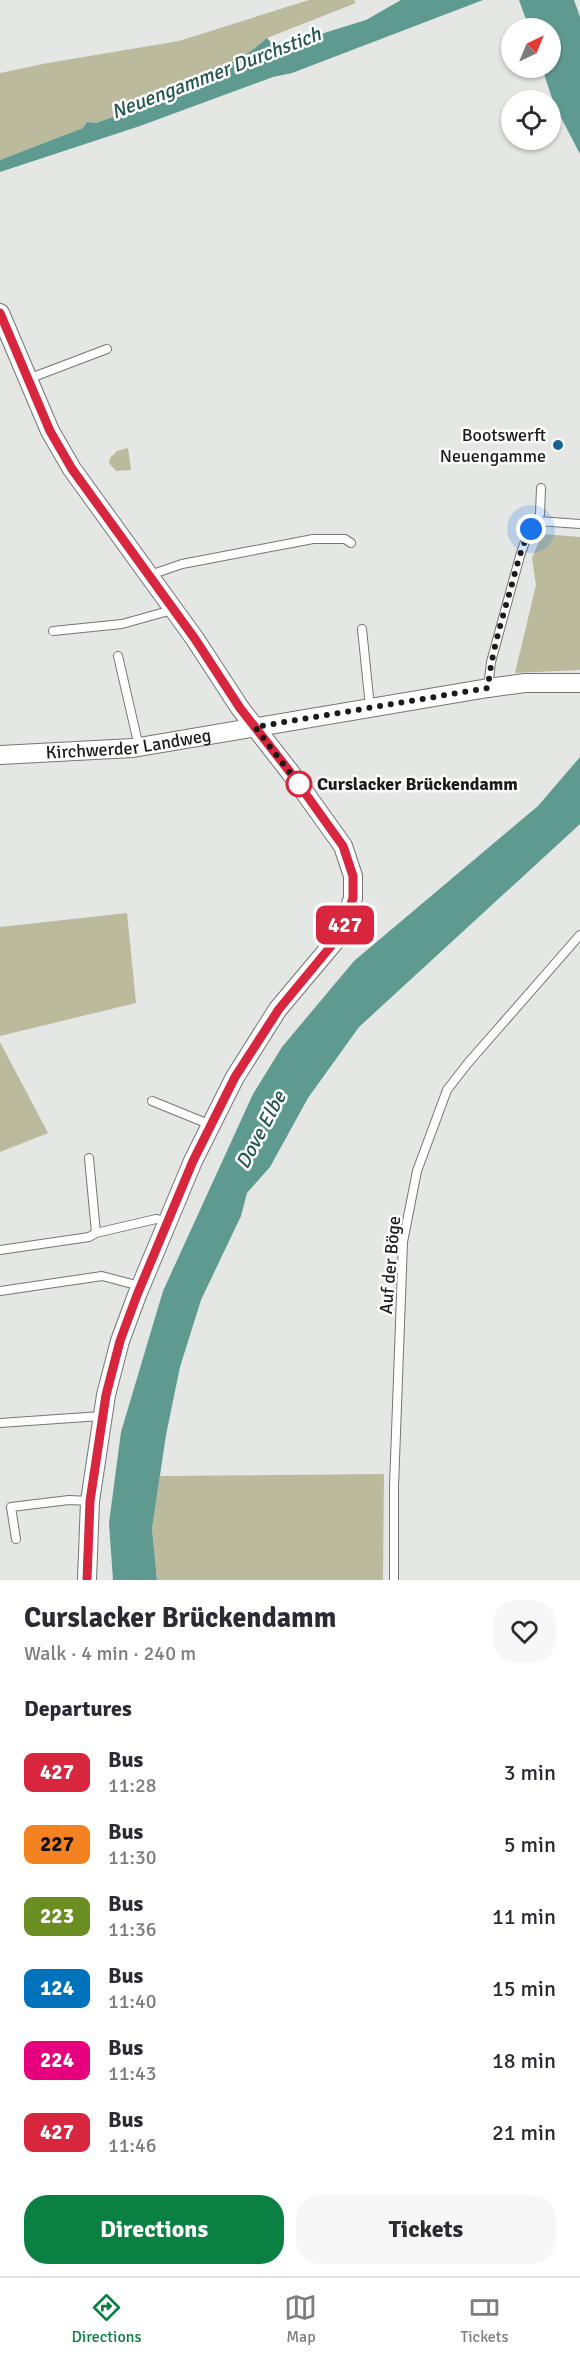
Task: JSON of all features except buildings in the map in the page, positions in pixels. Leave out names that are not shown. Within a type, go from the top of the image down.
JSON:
[{"type":"street","points":[[0,313],[50,431],[72,469],[255,727],[343,846],[353,876],[353,898],[341,934],[267,1025],[240,1069],[211,1125],[140,1286],[120,1341],[106,1395],[90,1501],[87,1580]]},
{"type":"street","points":[[255,727],[488,688],[525,683],[580,682]]},
{"type":"street","name":"Kirchwerder Landweg","points":[[0,756],[139,747],[255,727]]},
{"type":"lane","points":[[28,379],[107,349]]},
{"type":"lane","points":[[488,688],[490,662],[520,556],[527,536],[538,521],[540,514],[541,488]]},
{"type":"lane","points":[[538,521],[580,524]]},
{"type":"lane","points":[[149,576],[182,564],[313,539],[345,539],[351,543]]},
{"type":"lane","points":[[53,631],[122,624],[174,610]]},
{"type":"lane","points":[[362,629],[369,707]]},
{"type":"lane","points":[[118,656],[139,747]]},
{"type":"lane","name":"Auf der Böge","points":[[394,1580],[394,1487],[403,1242],[417,1171],[447,1090],[580,935]]},
{"type":"lane","points":[[152,1101],[211,1125]]},
{"type":"lane","points":[[89,1158],[96,1233]]},
{"type":"lane","points":[[0,1250],[78,1239],[156,1219],[167,1221]]},
{"type":"lane","points":[[0,1291],[102,1276],[140,1286]]},
{"type":"lane","points":[[0,1423],[103,1416]]},
{"type":"lane","points":[[16,1539],[11,1507],[69,1500],[90,1501]]},
{"type":"shaded area","points":[[309,0],[354,0],[356,3],[267,38],[248,55],[234,63],[185,80],[171,90],[162,91],[157,101],[96,123],[87,122],[83,128],[0,160],[0,73],[179,41]]},
{"type":"shaded area","points":[[128,448],[131,470],[116,471],[109,463],[110,458],[117,451]]},
{"type":"shaded area","points":[[542,534],[580,537],[580,670],[515,673],[536,585],[532,558]]},
{"type":"shaded area","points":[[127,913],[136,1003],[0,1036],[0,927]]},
{"type":"shaded area","points":[[0,1042],[48,1133],[0,1152]]},
{"type":"shaded area","points":[[384,1474],[383,1580],[157,1580],[152,1529],[160,1476]]},
{"type":"water","name":"Neuengammer Durchstich","points":[[401,0],[483,0],[292,73],[273,77],[140,126],[0,172],[0,160],[83,128],[87,122],[96,123],[157,101],[162,91],[237,60],[267,38],[276,48],[366,20]]},
{"type":"water","points":[[519,0],[574,0],[580,17],[580,154],[561,117],[561,90],[549,90],[545,78],[561,78],[561,18],[525,18]]},
{"type":"water","name":"Dove Elbe","points":[[580,757],[580,824],[359,1027],[308,1098],[270,1167],[247,1193],[241,1216],[201,1300],[180,1367],[166,1435],[152,1529],[157,1580],[113,1580],[109,1523],[121,1432],[163,1291],[253,1094],[282,1047],[354,961],[538,806]]},
{"type":"bus line","name":"427","points":[[0,313],[50,431],[72,469],[195,639],[240,708],[343,846],[353,876],[354,889],[349,914],[341,934],[279,1009],[248,1054],[222,1101],[193,1161],[137,1295],[120,1341],[106,1395],[95,1456],[90,1501],[87,1580]]},
{"type":"place","name":"Bootswerft Neuengamme","points":[[558,445]]},
{"type":"place","name":"Curslacker Brückendamm","points":[[299,784]]},
{"type":"route","points":[[299,784],[304,791],[255,727],[488,688],[490,662],[499,628],[520,556],[531,529]]}]
